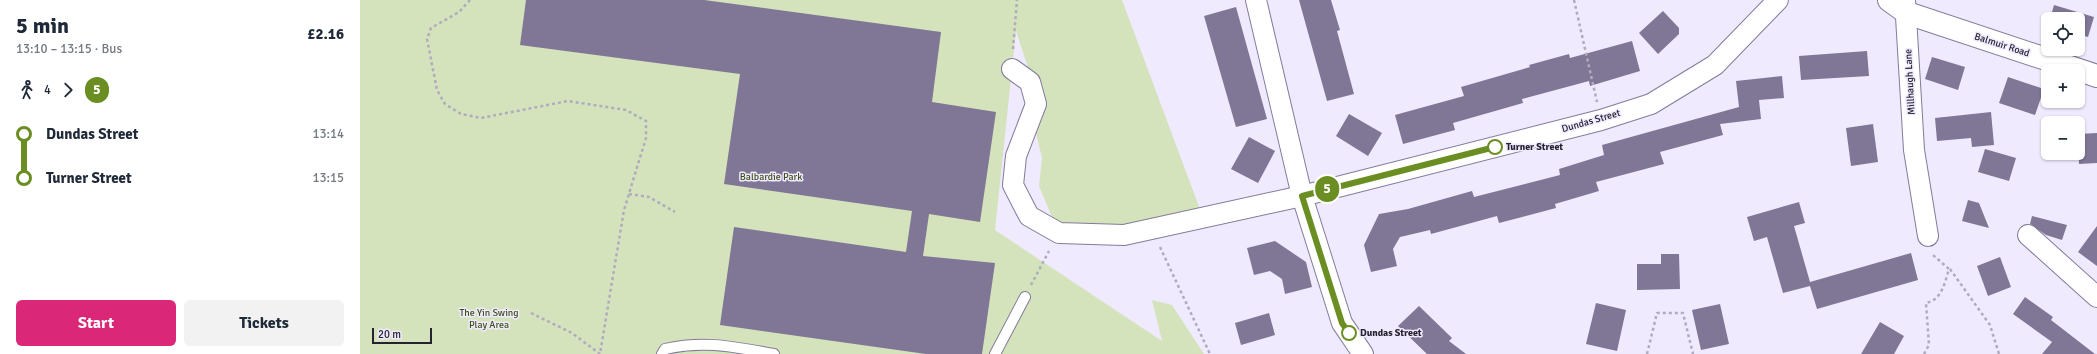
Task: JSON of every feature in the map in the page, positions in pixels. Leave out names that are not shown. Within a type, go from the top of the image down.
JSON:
[{"type":"main road","name":"Balmuir Road","points":[[1889,0],[2097,76]]},
{"type":"street","points":[[1256,0],[1302,196],[1342,323],[1363,354]]},
{"type":"street","name":"Dundas Street","points":[[1059,233],[1124,235],[1302,196],[1601,120],[1651,104],[1715,65],[1778,0]]},
{"type":"street","name":"Millhaugh Lane","points":[[1906,7],[1914,150],[1928,236]]},
{"type":"street","points":[[1012,69],[1030,82],[1036,104],[1016,156],[1014,185],[1029,216],[1059,233]]},
{"type":"street","points":[[2028,235],[2097,297]]},
{"type":"lane","points":[[995,354],[1025,297]]},
{"type":"lane","points":[[662,354],[665,349],[685,345],[712,344],[774,354]]},
{"type":"path","points":[[470,0],[459,12],[431,28],[427,39],[437,90],[445,104],[461,114],[481,118],[568,101],[626,110],[646,121],[646,138],[624,210],[600,354],[572,333],[531,313]]},
{"type":"path","points":[[1012,69],[1017,0]]},
{"type":"path","points":[[1574,0],[1601,120]]},
{"type":"path","points":[[629,194],[649,197],[675,212]]},
{"type":"path","points":[[1153,228],[1165,262],[1210,354]]},
{"type":"path","points":[[1025,297],[1059,233]]},
{"type":"path","points":[[1928,236],[1926,248],[1949,269],[1990,325],[1999,354]]},
{"type":"path","points":[[1924,354],[1928,344],[1926,303],[1933,301],[1941,292],[1949,269]]},
{"type":"path","points":[[1647,354],[1657,313],[1683,313],[1694,354]]},
{"type":"green space","name":"Balbardie Park","points":[[360,0],[1122,0],[1201,212],[1117,230],[1054,222],[1039,186],[1042,158],[1036,133],[1038,98],[1016,31],[995,230],[1162,341],[1152,300],[1172,305],[1204,354],[360,354]]},
{"type":"building","points":[[526,0],[704,0],[941,32],[932,102],[996,112],[980,222],[929,214],[923,256],[995,263],[982,354],[926,354],[720,325],[734,227],[906,252],[912,211],[724,184],[740,74],[520,45]]},
{"type":"building","points":[[1299,0],[1331,0],[1340,30],[1337,31],[1354,94],[1327,101]]},
{"type":"building","points":[[2054,5],[2077,12],[2052,12]]},
{"type":"building","points":[[1236,7],[1267,119],[1236,127],[1204,16]]},
{"type":"building","points":[[1663,11],[1679,28],[1679,34],[1658,54],[1639,33]]},
{"type":"building","points":[[2085,14],[2094,17],[2088,37],[2085,36]]},
{"type":"building","points":[[1632,41],[1640,71],[1590,86],[1589,81],[1522,99],[1523,103],[1453,123],[1455,130],[1403,144],[1395,115],[1464,96],[1461,87],[1530,67],[1529,65],[1569,54],[1570,58]]},
{"type":"building","points":[[1867,51],[1869,76],[1801,80],[1799,56]]},
{"type":"building","points":[[1932,57],[1965,67],[1958,90],[1925,79]]},
{"type":"building","points":[[1782,76],[1784,98],[1759,100],[1761,119],[1720,124],[1723,135],[1660,152],[1664,164],[1596,182],[1599,191],[1555,204],[1556,208],[1499,223],[1497,216],[1431,234],[1430,230],[1400,237],[1393,249],[1397,266],[1371,272],[1364,245],[1379,214],[1408,209],[1472,191],[1474,197],[1560,175],[1559,169],[1604,155],[1602,145],[1739,107],[1736,81]]},
{"type":"building","points":[[2008,77],[2041,88],[2041,98],[2035,115],[1999,103]]},
{"type":"building","points":[[1991,112],[1994,145],[1972,147],[1971,138],[1937,141],[1935,118]]},
{"type":"building","points":[[1349,114],[1382,133],[1368,156],[1336,136]]},
{"type":"building","points":[[1873,124],[1878,162],[1851,166],[1846,128]]},
{"type":"building","points":[[2097,133],[2097,163],[2079,164],[2079,160],[2085,160],[2085,134]]},
{"type":"building","points":[[1249,137],[1275,151],[1258,183],[1231,169]]},
{"type":"building","points":[[1985,149],[2016,158],[2009,181],[1978,172]]},
{"type":"building","points":[[1968,200],[1979,203],[1989,228],[1962,221]]},
{"type":"building","points":[[1799,202],[1805,223],[1794,226],[1810,282],[1911,253],[1918,280],[1817,309],[1810,286],[1783,293],[1767,237],[1754,241],[1747,217]]},
{"type":"building","points":[[2032,216],[2067,225],[2062,240],[2046,235],[2030,224]]},
{"type":"building","points":[[2097,226],[2097,266],[2078,252]]},
{"type":"building","points":[[1275,241],[1306,262],[1312,287],[1285,294],[1282,279],[1270,271],[1254,275],[1247,248]]},
{"type":"building","points":[[1661,254],[1679,254],[1680,289],[1637,290],[1637,264],[1661,264]]},
{"type":"building","points":[[2000,257],[2011,287],[1988,296],[1977,266]]},
{"type":"building","points":[[2025,297],[2053,317],[2051,320],[2095,354],[2042,354],[2052,342],[2013,314]]},
{"type":"building","points":[[1596,303],[1626,310],[1617,351],[1586,344]]},
{"type":"building","points":[[1720,304],[1729,344],[1701,350],[1692,310]]},
{"type":"building","points":[[1419,306],[1452,338],[1449,341],[1466,354],[1427,354],[1398,326]]},
{"type":"building","points":[[1269,313],[1275,335],[1241,345],[1235,323]]},
{"type":"building","points":[[1880,322],[1904,336],[1894,354],[1861,354]]},
{"type":"bus line","name":"5","points":[[1349,333],[1342,323],[1302,196],[1495,147]]},
{"type":"place","name":"Turner Street","points":[[1495,147]]},
{"type":"place","name":"Dundas Street","points":[[1349,333]]},
{"type":"park label","name":"The Yin Swing Play Area","points":[[489,318]]}]
